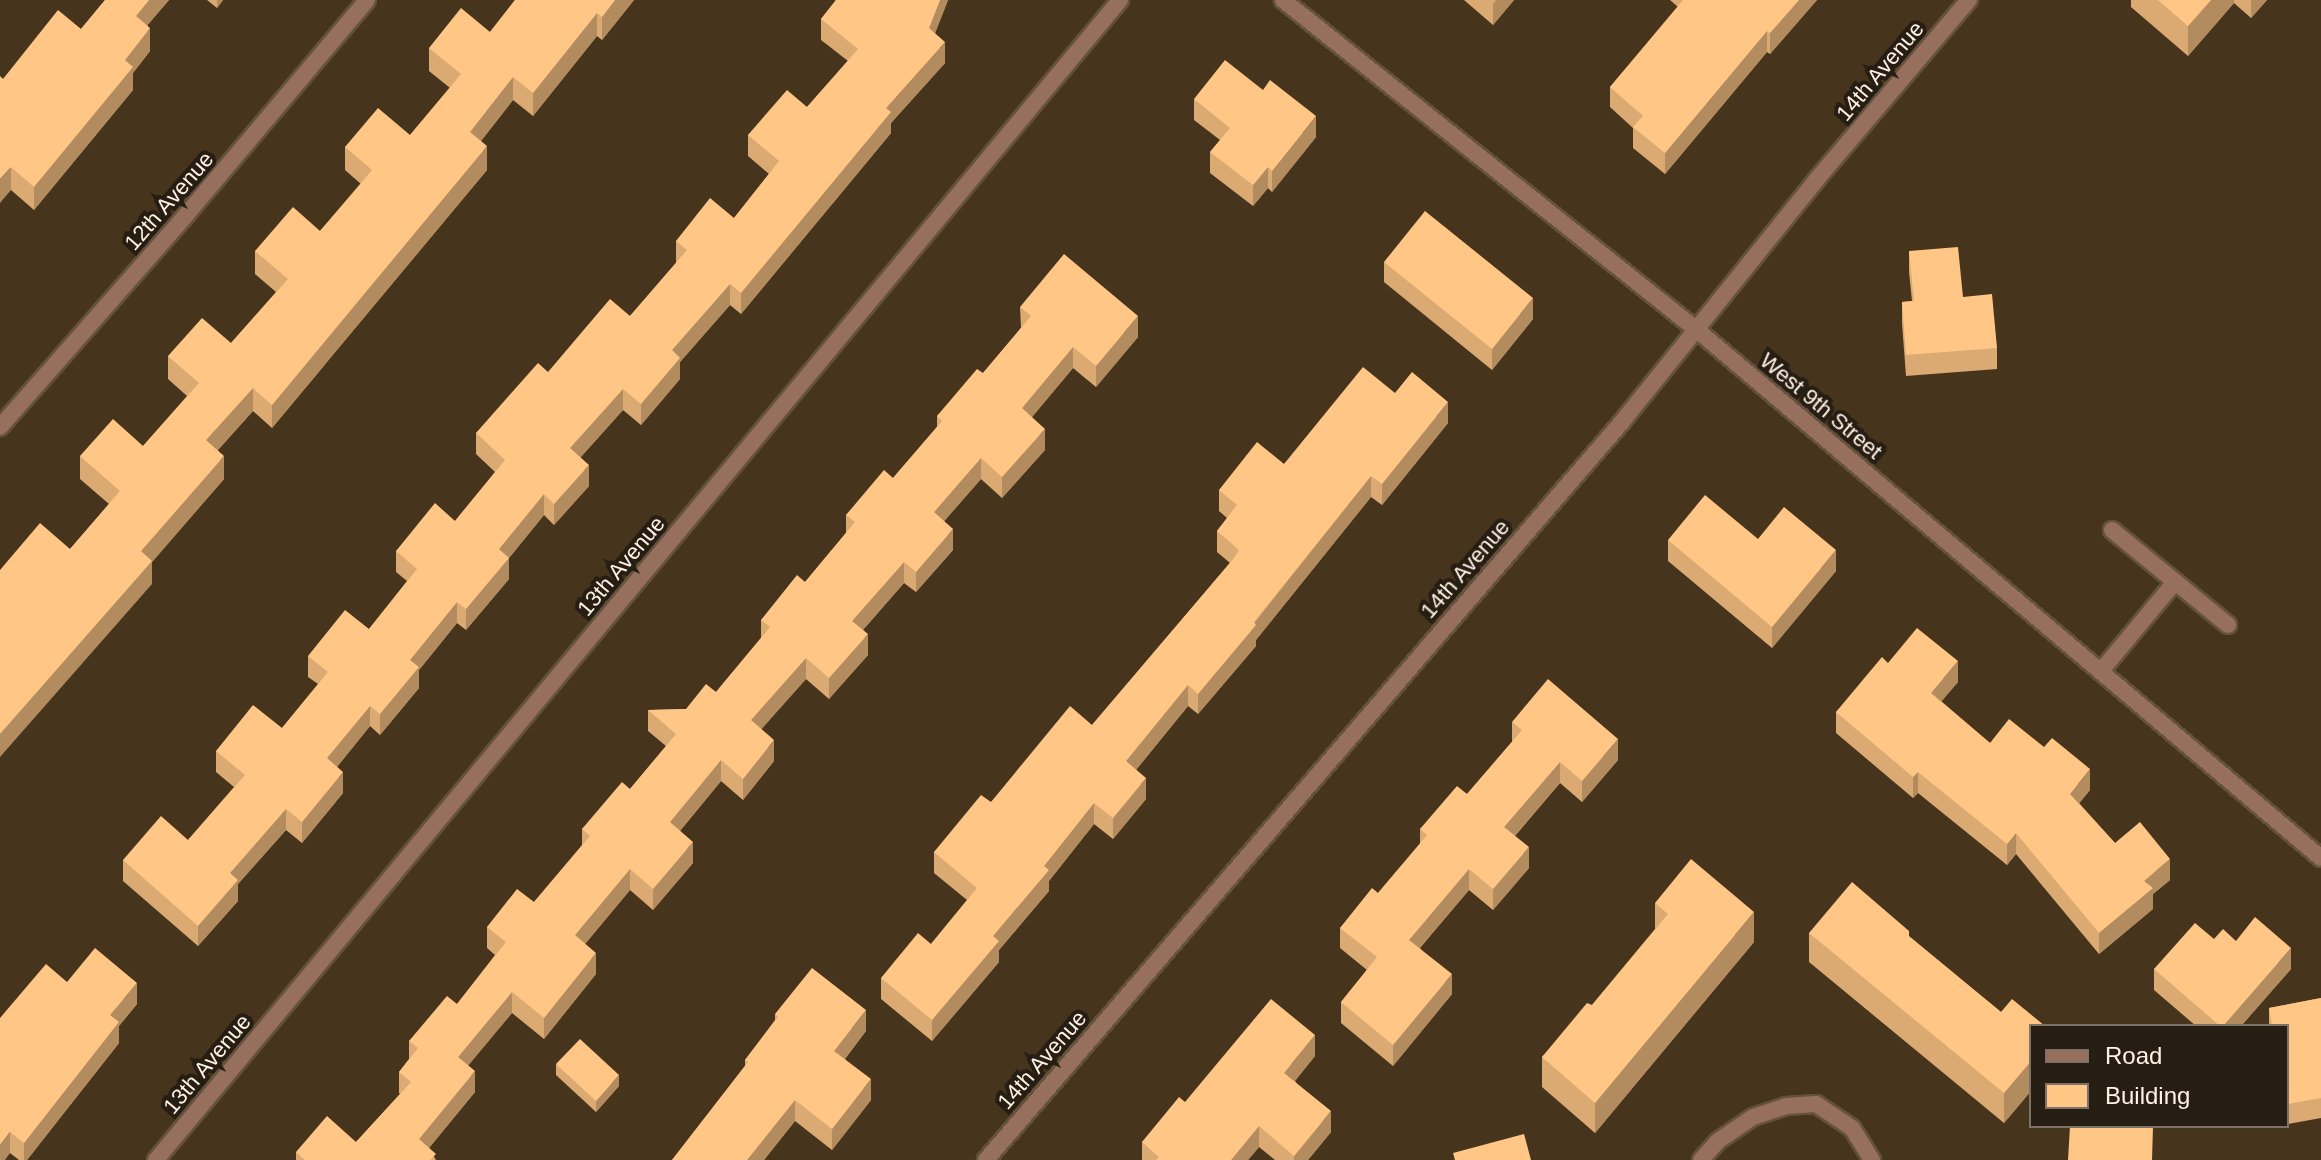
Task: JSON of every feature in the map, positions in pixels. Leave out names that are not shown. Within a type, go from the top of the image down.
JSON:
[{"type":"street","name":"12th Avenue","points":[[0,427],[186,215],[367,0]]},
{"type":"street","name":"13th Avenue","points":[[156,1160],[1120,0]]},
{"type":"street","name":"West 9th Street","points":[[1283,0],[1697,330],[2321,858]]},
{"type":"street","name":"14th Avenue","points":[[986,1160],[1697,330],[1817,179],[1969,0]]},
{"type":"street","points":[[2112,530],[2228,625]]},
{"type":"street","points":[[2101,671],[2175,582]]},
{"type":"street","points":[[1701,1160],[1718,1141],[1753,1117],[1786,1106],[1816,1104],[1852,1128],[1872,1160]]},
{"type":"building","points":[[105,0],[149,0],[136,16],[150,28],[125,60],[133,67],[34,187],[11,167],[0,179],[0,76],[3,79],[58,10],[81,29]]},
{"type":"building","points":[[515,0],[615,0],[602,17],[597,13],[533,93],[513,77],[470,132],[487,146],[272,405],[253,388],[206,440],[224,456],[141,551],[152,561],[0,734],[0,570],[40,523],[70,549],[120,491],[80,456],[113,419],[143,446],[199,383],[168,356],[202,318],[231,343],[288,279],[255,251],[293,207],[320,231],[372,170],[345,147],[378,108],[410,135],[461,74],[429,48],[461,8],[490,32]]},
{"type":"building","points":[[836,0],[940,0],[929,28],[945,42],[886,108],[891,112],[741,293],[730,284],[672,350],[680,358],[641,404],[623,389],[570,448],[589,465],[554,504],[544,494],[499,549],[509,558],[466,609],[457,602],[410,660],[419,667],[380,714],[370,706],[327,758],[343,772],[302,822],[286,809],[230,873],[238,880],[198,926],[123,860],[161,816],[188,840],[245,775],[216,751],[253,705],[282,728],[328,672],[308,656],[345,610],[369,629],[417,569],[396,551],[435,503],[455,521],[505,460],[476,433],[538,363],[548,372],[610,299],[630,316],[687,250],[676,241],[710,198],[734,218],[779,161],[748,135],[787,90],[807,107],[858,49],[821,19]]},
{"type":"building","points":[[1683,0],[1799,0],[1770,33],[1767,31],[1665,153],[1633,127],[1643,116],[1610,87]]},
{"type":"building","points":[[2158,0],[2211,0],[2188,26]]},
{"type":"building","points":[[1225,60],[1263,90],[1270,80],[1316,116],[1272,171],[1268,167],[1253,185],[1210,152],[1230,128],[1194,99]]},
{"type":"building","points":[[1425,211],[1533,298],[1492,349],[1384,262]]},
{"type":"building","points":[[1958,247],[1963,297],[1992,294],[1997,348],[1906,355],[1902,302],[1914,301],[1909,251]]},
{"type":"building","points":[[1064,254],[1138,316],[1096,366],[1073,347],[1022,408],[1045,429],[1002,477],[981,458],[934,512],[953,529],[916,572],[904,562],[852,621],[868,634],[829,678],[806,658],[751,720],[774,740],[743,779],[721,760],[670,822],[693,842],[653,889],[630,869],[575,935],[596,953],[544,1018],[512,992],[458,1057],[475,1071],[419,1139],[436,1154],[430,1160],[305,1160],[296,1152],[327,1116],[356,1142],[411,1082],[399,1072],[418,1048],[409,1041],[447,996],[457,1004],[506,942],[487,927],[517,889],[534,902],[590,836],[582,829],[622,782],[630,789],[676,734],[648,710],[686,709],[706,684],[716,692],[770,627],[761,620],[797,575],[805,582],[855,522],[846,515],[884,470],[893,478],[942,421],[937,416],[977,369],[983,373],[1031,316],[1020,307]]},
{"type":"building","points":[[1363,367],[1395,393],[1412,372],[1448,402],[1382,484],[1371,476],[1254,622],[1256,625],[1198,694],[1188,685],[1126,761],[1146,778],[1113,818],[1094,803],[1044,866],[1049,870],[993,936],[999,941],[932,1020],[881,978],[918,933],[931,944],[977,888],[934,852],[981,795],[991,802],[1070,706],[1092,725],[1239,550],[1217,531],[1237,505],[1219,490],[1257,442],[1284,464]]},
{"type":"building","points":[[1705,495],[1758,539],[1784,507],[1836,550],[1772,627],[1668,540]]},
{"type":"building","points":[[1917,628],[1958,661],[1931,693],[1990,743],[2009,719],[2044,747],[2052,738],[2090,769],[2070,794],[2115,843],[2140,822],[2170,859],[2144,881],[2153,888],[2099,933],[2016,833],[2007,844],[1918,772],[1913,777],[1836,712],[1882,657],[1888,663]]},
{"type":"building","points":[[1548,679],[1618,739],[1582,781],[1560,762],[1504,827],[1529,847],[1493,889],[1469,869],[1409,940],[1452,974],[1393,1045],[1341,1002],[1377,957],[1340,928],[1372,888],[1378,893],[1427,835],[1420,829],[1457,786],[1467,794],[1522,730],[1512,722]]},
{"type":"building","points":[[1691,859],[1754,912],[1595,1103],[1542,1057],[1587,1003],[1592,1005],[1668,914],[1655,903]]},
{"type":"building","points":[[1852,882],[1909,931],[1909,936],[2001,1012],[2012,999],[2043,1024],[2029,1024],[2029,1063],[2004,1093],[1809,933]]},
{"type":"building","points":[[2255,917],[2291,948],[2225,1024],[2218,1024],[2154,969],[2195,923],[2214,939],[2223,929],[2236,941]]},
{"type":"building","points":[[95,948],[137,983],[110,1015],[119,1022],[24,1143],[10,1132],[0,1145],[0,1018],[46,964],[67,982]]},
{"type":"building","points":[[812,968],[866,1010],[834,1051],[871,1079],[832,1129],[795,1100],[747,1160],[672,1160],[748,1062],[745,1060],[778,1017],[775,1014]]},
{"type":"building","points":[[2321,998],[2321,1098],[2289,1104],[2289,1024],[2272,1024],[2269,1008]]},
{"type":"building","points":[[1271,999],[1315,1035],[1284,1073],[1331,1111],[1294,1156],[1259,1126],[1231,1160],[1156,1160],[1159,1157],[1142,1142],[1179,1097],[1185,1102]]},
{"type":"building","points":[[580,1039],[619,1075],[596,1101],[556,1064]]},
{"type":"building","points":[[2070,1128],[2153,1128],[2152,1160],[2068,1160]]},
{"type":"building","points":[[1524,1134],[1531,1160],[1455,1160],[1453,1153]]}]
